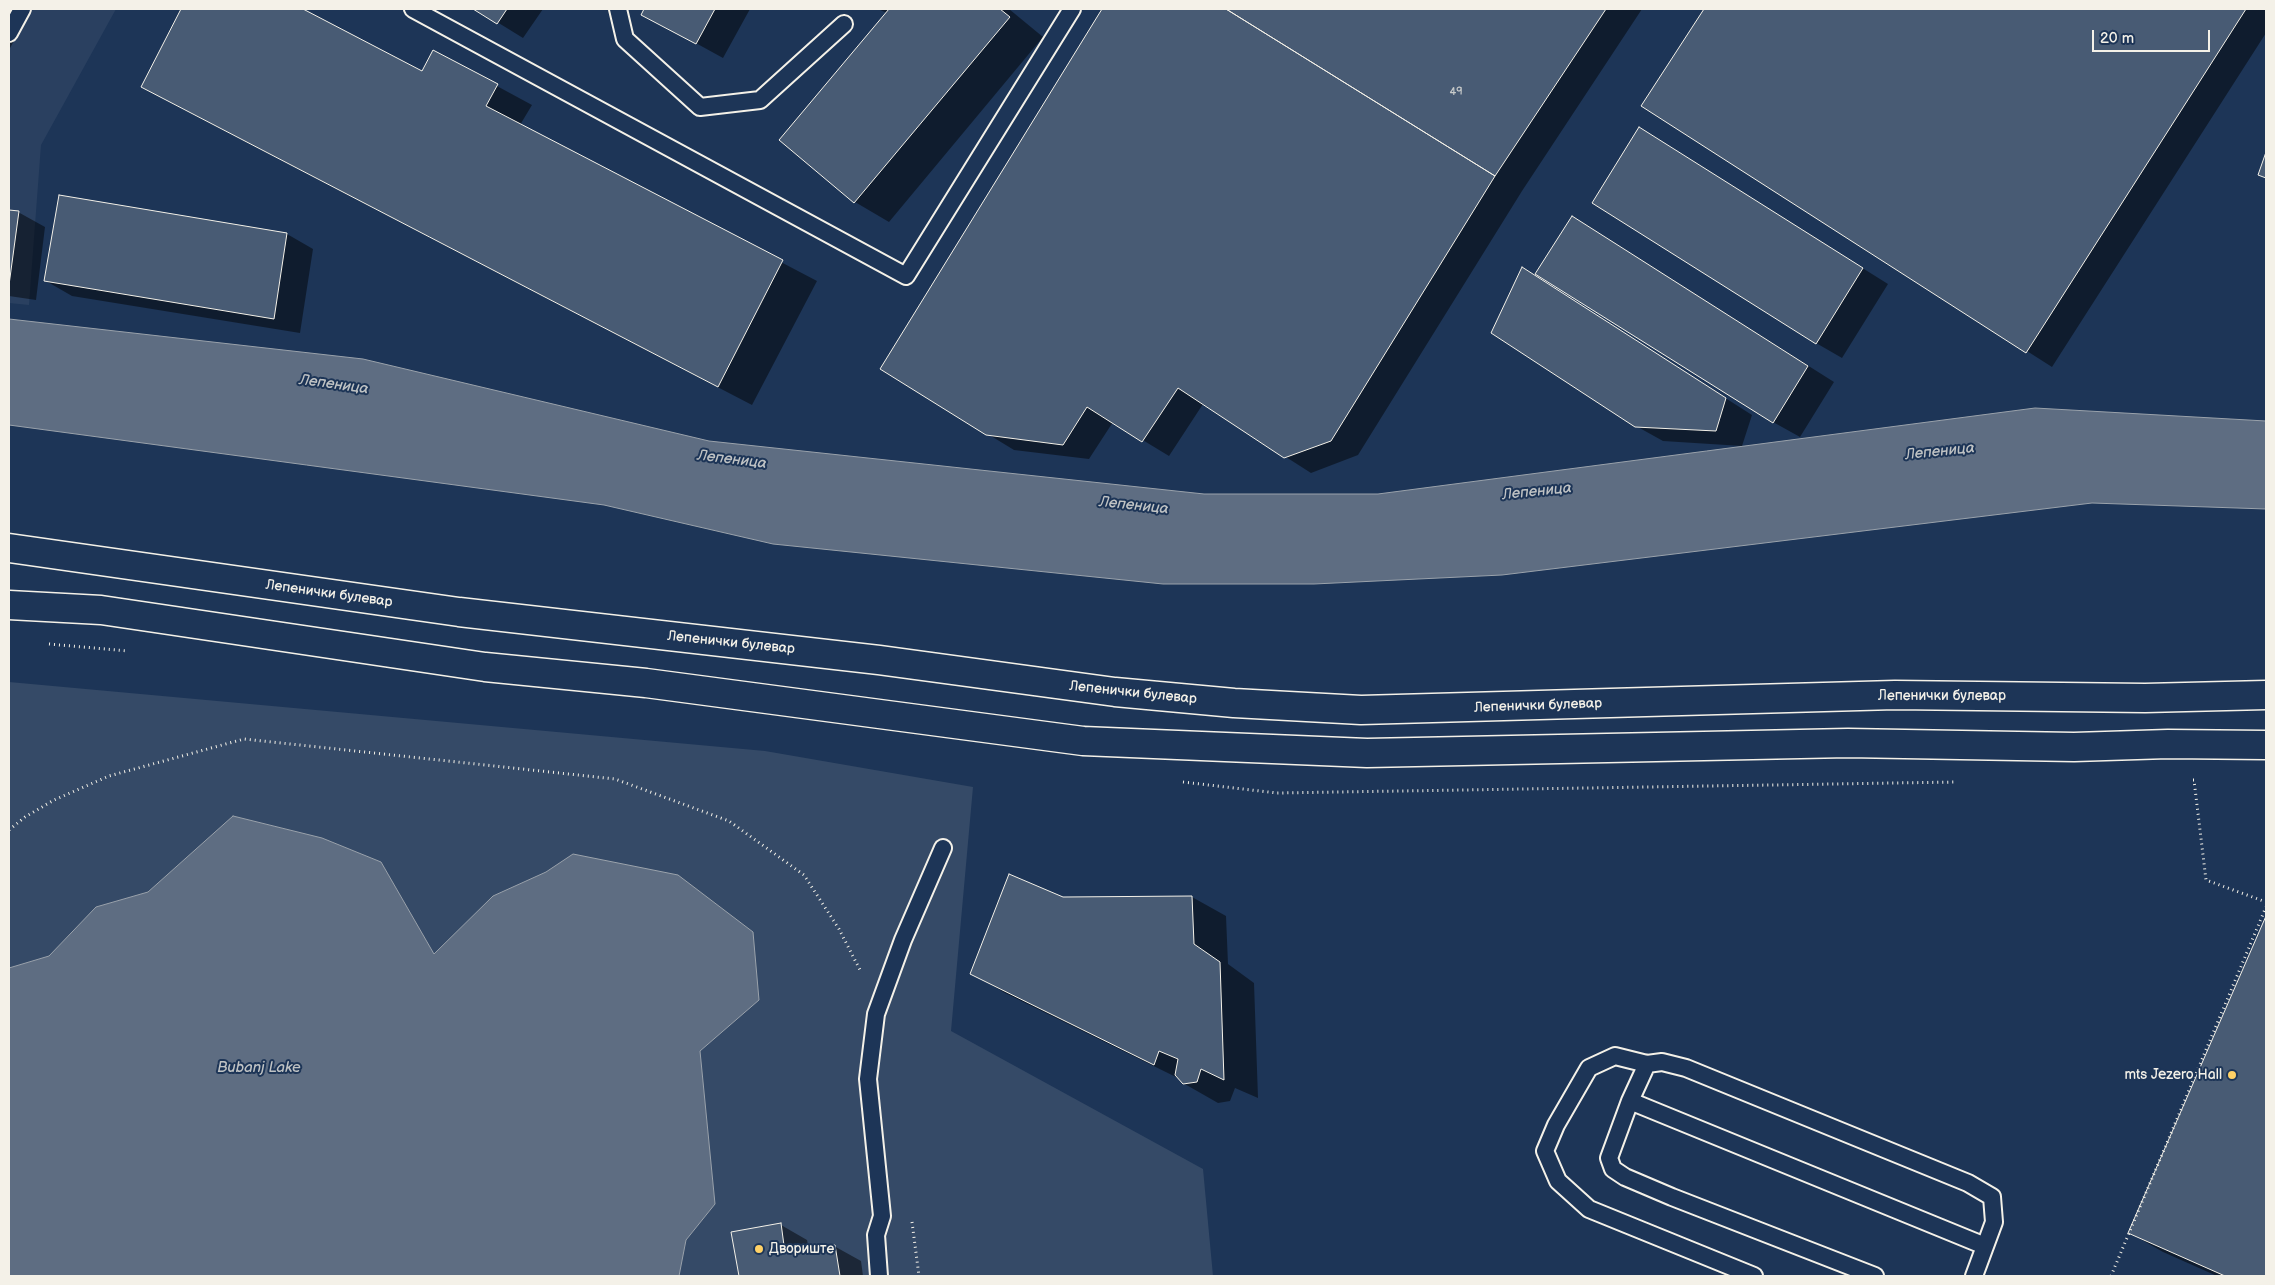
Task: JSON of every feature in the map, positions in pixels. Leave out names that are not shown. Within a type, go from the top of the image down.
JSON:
[{"type":"main road","name":"Лепенички булевар","points":[[9,548],[459,612],[879,660],[1115,692],[1243,703],[1362,710],[1895,695],[2135,698],[2266,695]]},
{"type":"main road","points":[[9,605],[101,610],[484,667],[646,683],[1083,741],[1367,753],[1848,743],[2074,747],[2168,744],[2266,746]]},
{"type":"lane","points":[[9,32],[22,9]]},
{"type":"lane","points":[[413,9],[906,276],[1072,9]]},
{"type":"lane","points":[[618,9],[625,39],[700,107],[760,100],[844,24]]},
{"type":"lane","points":[[879,1276],[876,1235],[882,1216],[868,1079],[876,1014],[903,940],[943,848]]},
{"type":"lane","points":[[1754,1276],[1589,1209],[1558,1181],[1545,1151],[1556,1125],[1589,1068],[1615,1056],[1647,1064],[1662,1062],[1686,1068],[1968,1183],[1992,1197],[1994,1222],[1974,1276]]},
{"type":"lane","points":[[1647,1064],[1630,1102],[1609,1158],[1613,1169],[1625,1177],[1672,1197],[1875,1276]]},
{"type":"lane","points":[[1630,1102],[1985,1246]]},
{"type":"path","points":[[9,830],[25,817],[54,800],[109,776],[244,739],[615,779],[729,820],[804,875],[839,929],[865,979],[876,1014]]},
{"type":"path","points":[[2111,1276],[2266,908]]},
{"type":"path","points":[[912,1221],[919,1276]]},
{"type":"shaded area","points":[[9,9],[116,9],[41,145],[29,305],[9,303]]},
{"type":"shaded area","points":[[9,682],[765,751],[973,787],[951,1031],[1203,1169],[1213,1276],[679,1276],[686,1240],[715,1204],[700,1051],[759,999],[573,854],[546,872],[493,896],[434,954],[381,862],[322,838],[233,816],[148,892],[96,907],[49,956],[9,968]]},
{"type":"water","name":"Лепеница","points":[[9,319],[363,359],[709,441],[1204,494],[1378,494],[2035,408],[2266,421],[2266,509],[2092,503],[1502,575],[1314,584],[1163,584],[773,544],[604,505],[9,425]]},
{"type":"water","name":"Bubanj Lake","points":[[233,816],[322,838],[381,862],[434,954],[493,896],[546,872],[573,854],[678,875],[753,932],[759,1000],[700,1051],[715,1204],[686,1240],[679,1276],[9,1276],[9,968],[49,956],[96,907],[148,892]]},
{"type":"building","points":[[181,9],[303,9],[422,71],[433,50],[498,84],[486,106],[783,260],[718,387],[141,87]]},
{"type":"building","points":[[473,9],[507,9],[497,24]]},
{"type":"building","points":[[644,9],[715,9],[696,44],[641,15]]},
{"type":"building","points":[[889,9],[1000,9],[1010,17],[854,203],[779,140]]},
{"type":"building","points":[[1102,9],[1226,9],[1495,176],[1331,441],[1284,458],[1178,388],[1142,442],[1087,407],[1063,445],[986,435],[880,369]]},
{"type":"building","points":[[1226,9],[1606,9],[1495,176]]},
{"type":"building","points":[[1704,9],[2246,9],[2026,353],[1641,106]]},
{"type":"building","points":[[1639,127],[1863,268],[1816,344],[1592,203]]},
{"type":"building","points":[[2266,152],[2266,178],[2258,175]]},
{"type":"building","points":[[59,195],[287,233],[274,319],[44,281]]},
{"type":"building","points":[[9,210],[19,211],[9,285]]},
{"type":"building","points":[[1572,216],[1808,366],[1773,423],[1535,274]]},
{"type":"building","points":[[1522,267],[1726,398],[1716,431],[1635,427],[1491,333]]},
{"type":"building","points":[[1009,874],[1063,897],[1192,896],[1194,944],[1220,962],[1224,1080],[1201,1069],[1197,1082],[1183,1084],[1175,1075],[1178,1059],[1159,1051],[1154,1065],[970,974]]},
{"type":"building","name":"mts Jezero Hall","points":[[2266,916],[2266,1276],[2225,1276],[2128,1233]]},
{"type":"building","name":"Двориште","points":[[781,1223],[785,1253],[835,1245],[840,1276],[739,1276],[731,1232]]},
{"type":"place","name":"mts Jezero Hall","points":[[2232,1075]]},
{"type":"place","name":"Двориште","points":[[759,1249]]}]
